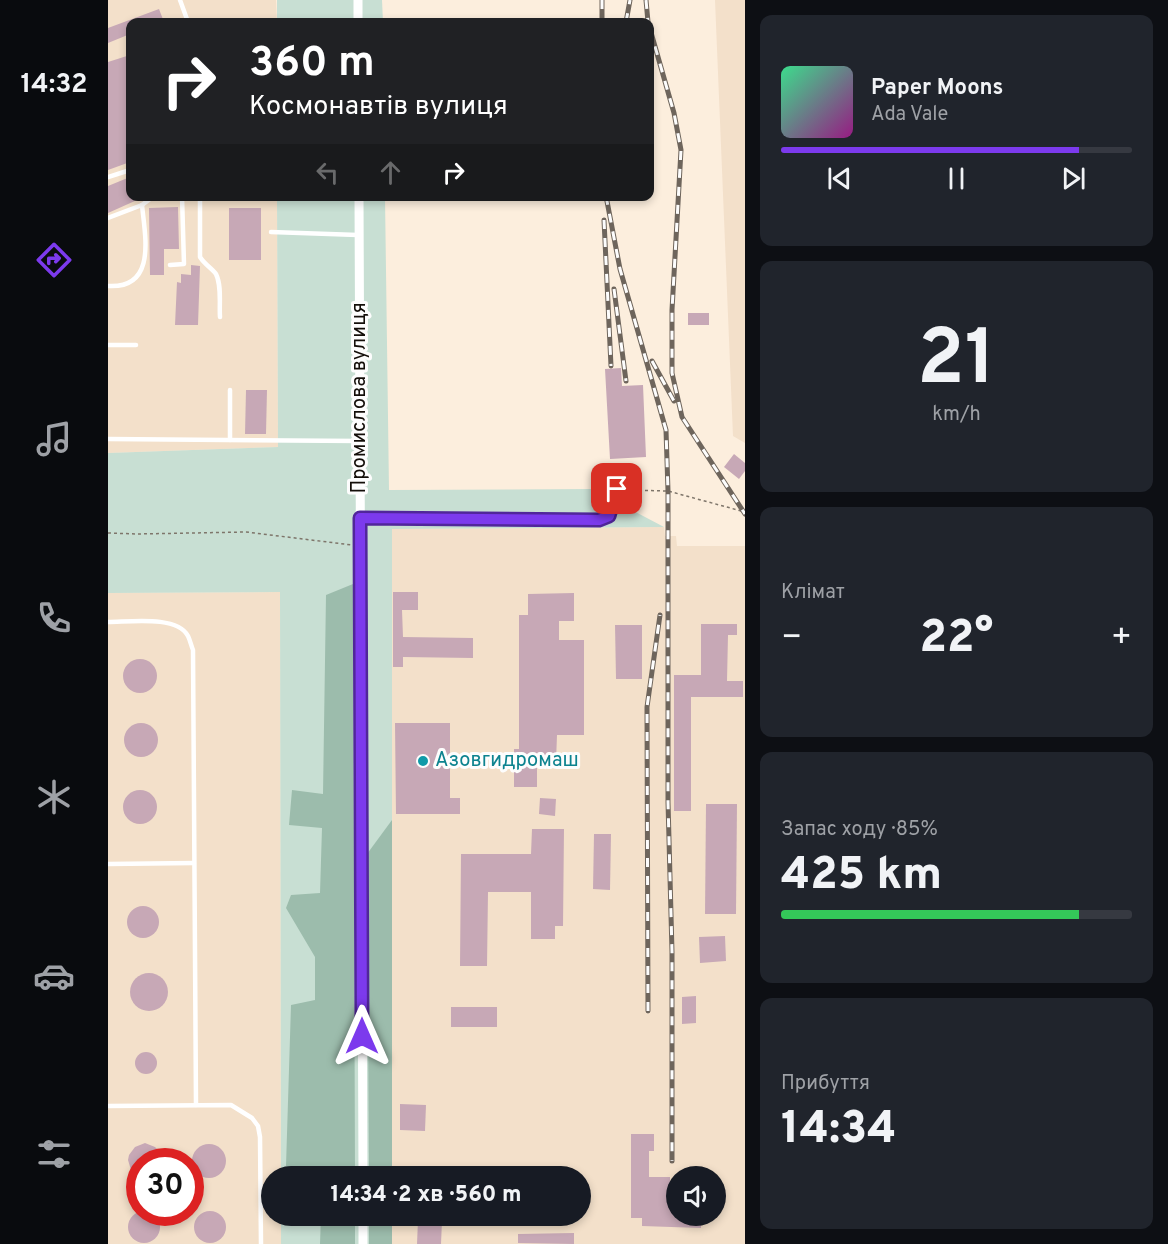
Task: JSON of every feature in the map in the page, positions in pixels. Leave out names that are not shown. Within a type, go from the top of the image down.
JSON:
[{"type":"street","points":[[358,0],[358,18]]},
{"type":"street","name":"Промислова вулиця","points":[[359,201],[363,1166]]},
{"type":"street","points":[[360,518],[599,520],[609,516],[617,489]]},
{"type":"street","points":[[363,1226],[363,1244]]},
{"type":"lane","points":[[180,0],[187,18]]},
{"type":"lane","points":[[108,177],[126,171]]},
{"type":"lane","points":[[108,218],[146,201]]},
{"type":"lane","points":[[170,265],[184,264],[182,201]]},
{"type":"lane","points":[[200,201],[200,257],[205,265],[215,272],[219,282],[220,317]]},
{"type":"lane","points":[[108,286],[126,284],[136,277],[144,262],[146,244],[142,204]]},
{"type":"lane","points":[[271,232],[359,235]]},
{"type":"lane","points":[[108,345],[136,345]]},
{"type":"lane","points":[[230,390],[230,440]]},
{"type":"lane","points":[[108,439],[360,441]]},
{"type":"lane","points":[[108,622],[169,622],[188,635],[193,650],[196,1105]]},
{"type":"lane","points":[[108,864],[194,863]]},
{"type":"lane","points":[[108,1106],[231,1105],[247,1114],[258,1126],[260,1137],[261,1244]]},
{"type":"path","points":[[617,489],[668,491],[745,512]]},
{"type":"path","points":[[108,533],[246,532],[361,546]]},
{"type":"shaded area","points":[[108,0],[276,0],[277,18],[126,18],[126,201],[277,201],[278,447],[108,453]]},
{"type":"shaded area","points":[[715,0],[745,0],[745,443],[733,436]]},
{"type":"shaded area","points":[[664,527],[665,536],[676,536],[677,546],[745,546],[745,1244],[392,1244],[392,1226],[591,1226],[591,1166],[392,1166],[392,529]]},
{"type":"shaded area","points":[[280,592],[281,1166],[261,1166],[261,1226],[281,1226],[281,1244],[108,1244],[108,593]]},
{"type":"green space","points":[[277,0],[382,0],[383,18],[277,18]]},
{"type":"green space","points":[[277,201],[385,201],[389,490],[592,489],[664,527],[392,529],[392,1166],[281,1166],[280,592],[108,593],[108,453],[278,447]]},
{"type":"green space","points":[[353,584],[355,1166],[286,1166],[291,1005],[315,1000],[315,957],[286,908],[291,895],[320,893],[322,828],[289,825],[292,790],[323,794],[326,595]]},
{"type":"green space","points":[[392,820],[392,1166],[369,1166],[367,854]]},
{"type":"green space","points":[[281,1226],[392,1226],[392,1244],[281,1244]]},
{"type":"green space","points":[[321,1226],[355,1226],[355,1244],[320,1244]]},
{"type":"green space","points":[[369,1226],[392,1226],[392,1244],[369,1244]]},
{"type":"building","points":[[159,9],[162,18],[135,18]]},
{"type":"building","points":[[126,21],[126,36],[108,43],[108,28]]},
{"type":"building","points":[[126,56],[126,163],[108,170],[108,62]]},
{"type":"building","points":[[126,179],[126,201],[135,201],[108,213],[108,186]]},
{"type":"building","points":[[178,207],[179,249],[164,249],[164,275],[150,275],[149,208]]},
{"type":"building","points":[[229,208],[261,208],[261,260],[229,260]]},
{"type":"building","points":[[191,265],[200,266],[198,325],[175,325],[177,282],[181,283],[181,274],[191,275]]},
{"type":"building","points":[[688,313],[709,313],[709,325],[688,325]]},
{"type":"building","points":[[621,368],[622,386],[643,385],[646,457],[610,459],[605,369]]},
{"type":"building","points":[[246,390],[267,390],[266,434],[245,434]]},
{"type":"building","points":[[734,454],[745,463],[745,471],[739,479],[724,467]]},
{"type":"building","points":[[393,592],[418,592],[418,610],[402,610],[403,637],[473,638],[473,658],[403,657],[403,667],[393,667]]},
{"type":"building","points":[[574,593],[574,621],[559,621],[559,640],[584,640],[584,735],[557,735],[556,762],[537,762],[537,787],[514,787],[514,749],[519,749],[519,615],[528,615],[528,594]]},
{"type":"building","points":[[701,624],[737,624],[737,635],[728,635],[727,681],[743,681],[743,697],[691,697],[691,811],[674,811],[674,675],[701,675]]},
{"type":"building","points":[[615,625],[642,625],[642,679],[616,679]]},
{"type":"building","points":[[140,659],[152,664],[157,676],[152,688],[140,693],[128,688],[123,676],[128,664]]},
{"type":"building","points":[[141,723],[153,728],[158,740],[153,752],[141,757],[129,752],[124,740],[129,728]]},
{"type":"building","name":"Азовгидромаш","points":[[395,723],[450,723],[450,798],[460,798],[460,814],[396,814]]},
{"type":"building","points":[[140,790],[152,795],[157,807],[152,819],[140,824],[128,819],[123,807],[128,795]]},
{"type":"building","points":[[540,798],[556,799],[555,816],[539,814]]},
{"type":"building","points":[[706,804],[737,804],[736,914],[705,914]]},
{"type":"building","points":[[532,829],[564,829],[563,926],[555,926],[555,939],[531,939],[531,892],[488,892],[487,966],[460,966],[461,854],[531,854]]},
{"type":"building","points":[[594,834],[611,834],[610,890],[593,889]]},
{"type":"building","points":[[143,906],[154,911],[159,922],[154,933],[143,938],[132,933],[127,922],[132,911]]},
{"type":"building","points":[[725,936],[726,961],[700,963],[699,937]]},
{"type":"building","points":[[149,973],[163,978],[168,992],[163,1006],[149,1011],[135,1006],[130,992],[135,978]]},
{"type":"building","points":[[696,996],[696,1023],[682,1024],[682,997]]},
{"type":"building","points":[[451,1007],[497,1007],[497,1027],[451,1027]]},
{"type":"building","points":[[146,1052],[154,1055],[157,1063],[154,1071],[146,1074],[138,1071],[135,1063],[138,1055]]},
{"type":"building","points":[[400,1104],[426,1105],[425,1131],[400,1130]]},
{"type":"building","points":[[631,1134],[654,1134],[654,1151],[649,1151],[649,1177],[666,1177],[666,1226],[701,1226],[701,1228],[642,1226],[642,1218],[631,1218]]},
{"type":"building","points":[[145,1143],[156,1148],[134,1148]]},
{"type":"building","points":[[209,1144],[221,1149],[226,1161],[221,1173],[209,1178],[204,1176],[204,1148],[199,1148]]},
{"type":"building","points":[[204,1212],[216,1212],[222,1215],[225,1221],[225,1233],[222,1239],[210,1243],[198,1239],[194,1226],[204,1226]]},
{"type":"building","points":[[128,1226],[160,1226],[159,1233],[155,1238],[144,1243],[133,1238],[128,1227]]},
{"type":"building","points":[[418,1226],[442,1226],[441,1244],[417,1244]]},
{"type":"building","points":[[574,1233],[574,1244],[518,1243],[518,1234]]},
{"type":"railway","points":[[602,0],[602,18]]},
{"type":"railway","points":[[627,18],[630,0]]},
{"type":"railway","points":[[646,0],[648,18]]},
{"type":"railway","points":[[654,43],[674,113],[681,150],[672,310],[672,373],[682,417],[745,514]]},
{"type":"railway","points":[[607,201],[620,269],[666,430],[672,1161]]},
{"type":"railway","points":[[604,220],[611,366]]},
{"type":"railway","points":[[614,289],[626,381]]},
{"type":"railway","points":[[652,361],[674,401]]},
{"type":"railway","points":[[648,1011],[647,707],[660,615]]},
{"type":"place","name":"Азовгидромаш","points":[[423,761]]},
{"type":"route","points":[[362,1036],[360,518],[599,520],[609,516],[617,489]]}]
